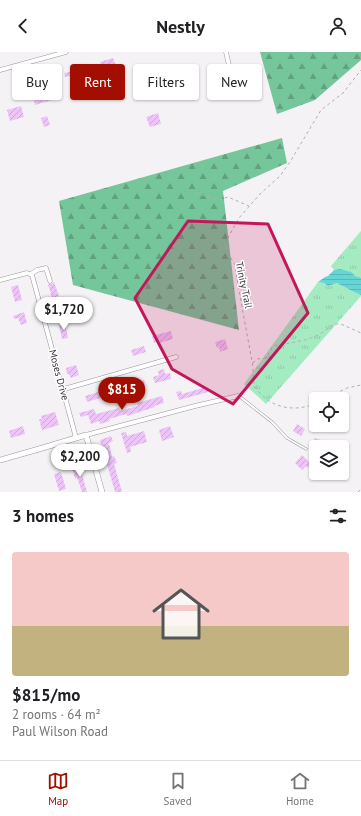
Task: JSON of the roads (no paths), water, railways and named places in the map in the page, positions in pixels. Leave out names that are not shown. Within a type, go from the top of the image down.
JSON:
[{"type":"street","points":[[0,70],[66,52]]},
{"type":"street","points":[[226,52],[229,64]]},
{"type":"street","points":[[0,280],[27,273],[31,274],[46,268],[50,281]]},
{"type":"street","name":"Moses Drive","points":[[31,274],[64,389],[76,438]]},
{"type":"street","points":[[64,389],[176,357]]},
{"type":"street","points":[[0,460],[86,435],[238,396]]},
{"type":"street","points":[[86,435],[102,492]]},
{"type":"lane","points":[[238,396],[272,422],[287,438],[306,449]]},
{"type":"water","points":[[340,269],[351,272],[355,276],[361,278],[361,295],[337,283],[328,286],[324,283],[318,282],[334,270]]}]
